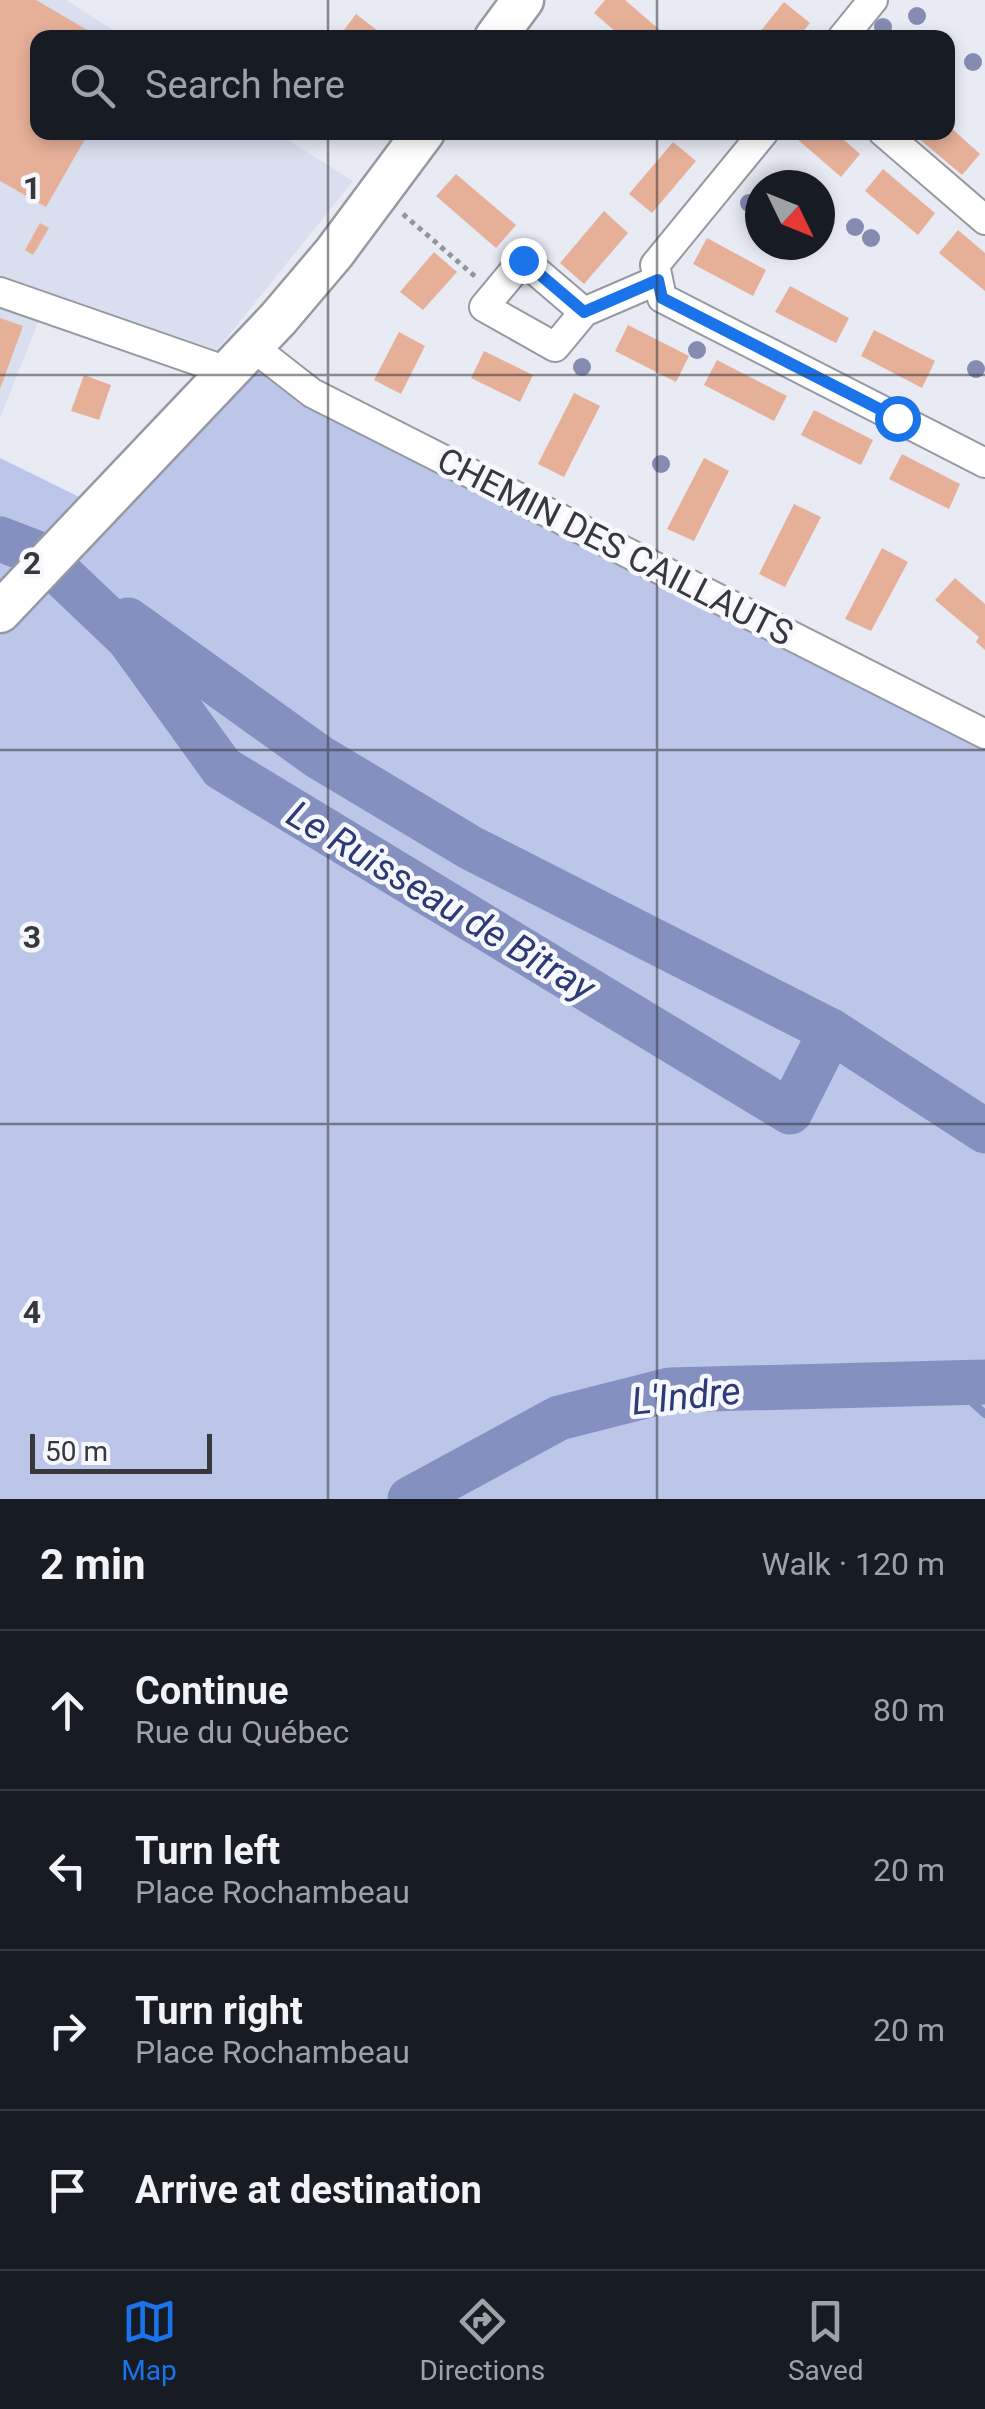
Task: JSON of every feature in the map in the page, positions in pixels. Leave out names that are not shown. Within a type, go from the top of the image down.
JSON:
[{"type":"main road","points":[[501,30],[523,0]]},
{"type":"main road","points":[[0,612],[241,359],[334,252],[418,140]]},
{"type":"street","points":[[849,30],[873,0]]},
{"type":"street","points":[[757,140],[655,265],[662,298],[985,463]]},
{"type":"street","points":[[892,140],[985,220]]},
{"type":"street","points":[[584,312],[523,260],[484,307],[555,347],[584,312],[658,280]]},
{"type":"street","name":"CHEMIN DES CAILLAUTS","points":[[0,292],[241,359],[985,734]]},
{"type":"path","points":[[403,214],[495,294]]},
{"type":"shaded area","points":[[0,0],[66,0],[113,30],[30,30],[30,140],[288,140],[353,181],[217,350],[49,295],[0,418]]},
{"type":"shaded area","points":[[253,368],[985,748],[985,1499],[0,1499],[0,458],[118,516]]},
{"type":"building","points":[[0,0],[36,0],[87,30],[30,30],[30,140],[84,140],[46,207],[0,181]]},
{"type":"building","points":[[605,0],[625,0],[660,30],[614,30],[594,13]]},
{"type":"building","points":[[784,2],[810,23],[804,30],[761,30]]},
{"type":"building","points":[[356,14],[377,30],[344,30]]},
{"type":"building","points":[[955,131],[980,154],[962,175],[920,140],[955,140]]},
{"type":"building","points":[[798,140],[844,140],[860,154],[841,177]]},
{"type":"building","points":[[673,142],[696,161],[652,213],[629,194]]},
{"type":"building","points":[[883,169],[935,213],[918,235],[865,191]]},
{"type":"building","points":[[456,174],[516,225],[496,248],[436,196]]},
{"type":"building","points":[[604,211],[628,233],[584,284],[560,263]]},
{"type":"building","points":[[40,223],[49,228],[33,255],[25,250]]},
{"type":"building","points":[[958,230],[985,253],[985,291],[939,253]]},
{"type":"building","points":[[707,238],[766,270],[753,296],[693,264]]},
{"type":"building","points":[[434,252],[457,272],[423,310],[400,292]]},
{"type":"building","points":[[790,286],[849,318],[836,343],[775,312]]},
{"type":"building","points":[[0,318],[23,326],[0,389]]},
{"type":"building","points":[[628,325],[689,356],[676,382],[615,351]]},
{"type":"building","points":[[874,330],[935,361],[922,388],[861,356]]},
{"type":"building","points":[[399,332],[425,346],[401,394],[374,380]]},
{"type":"building","points":[[484,351],[533,375],[520,402],[471,378]]},
{"type":"building","points":[[717,360],[787,396],[774,421],[704,385]]},
{"type":"building","points":[[84,375],[111,385],[99,420],[71,411]]},
{"type":"building","points":[[574,393],[600,406],[564,477],[538,464]]},
{"type":"building","points":[[814,410],[873,440],[861,465],[801,435]]},
{"type":"building","points":[[902,454],[960,484],[949,509],[889,479]]},
{"type":"building","points":[[704,458],[729,471],[694,541],[667,529]]},
{"type":"building","points":[[794,504],[821,517],[785,587],[759,574]]},
{"type":"building","points":[[882,548],[908,562],[871,631],[845,619]]},
{"type":"building","points":[[955,578],[985,604],[985,650],[976,642],[979,637],[935,600]]},
{"type":"waterway","name":"Le Ruisseau de Bitray","points":[[0,539],[48,562],[129,639],[222,768],[790,1112],[831,1031],[985,1131]]},
{"type":"waterway","name":"Le Ruisseau de Bitray","points":[[128,620],[319,757],[471,848],[831,1031]]},
{"type":"waterway","name":"L'Indre","points":[[410,1499],[559,1418],[669,1390],[985,1382]]},
{"type":"waterway","points":[[951,1383],[985,1414]]},
{"type":"route","points":[[523,260],[584,312],[658,280],[662,298],[897,418]]}]
